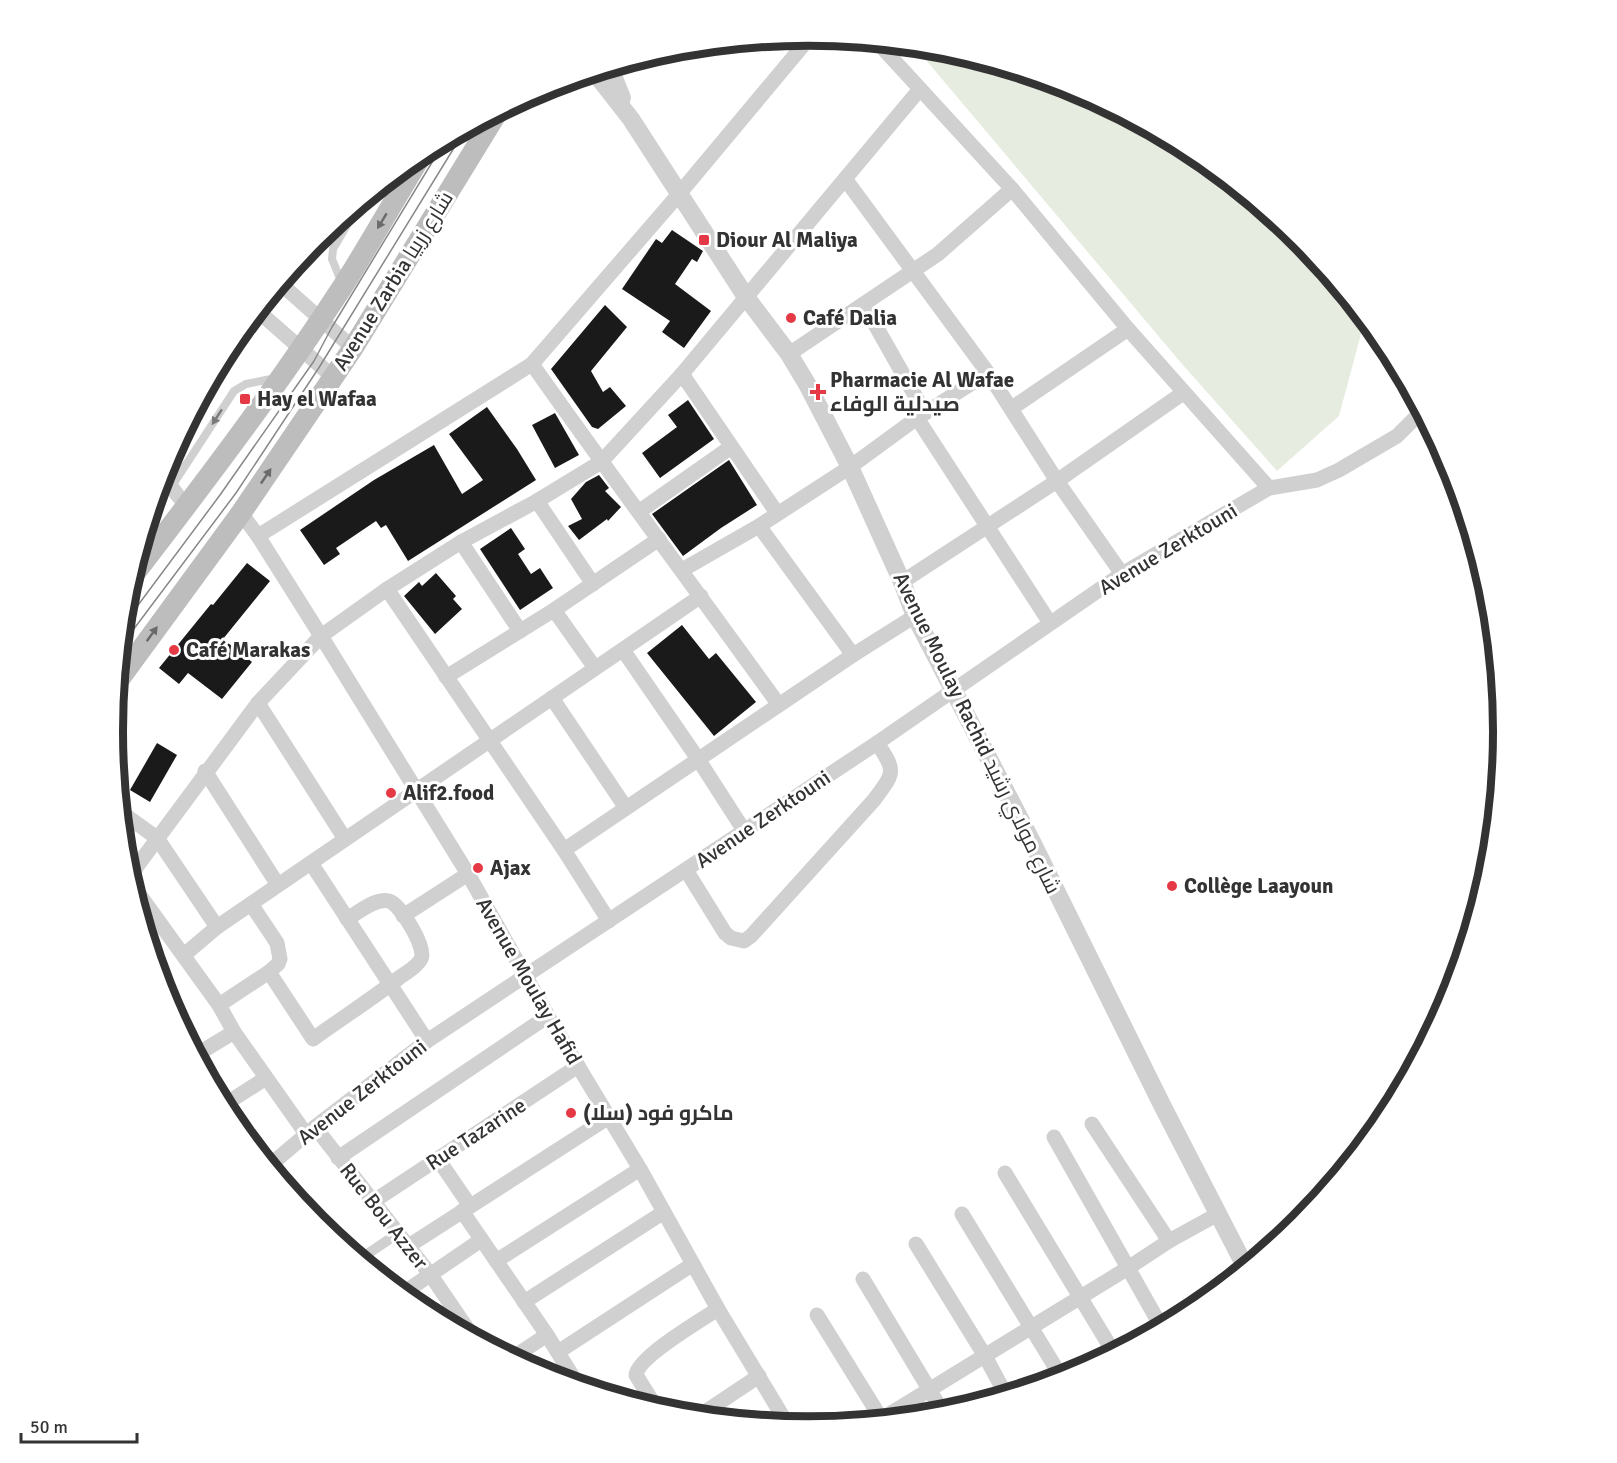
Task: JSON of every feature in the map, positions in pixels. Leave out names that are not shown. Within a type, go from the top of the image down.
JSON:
[{"type":"main road","name":"Avenue Zarbia شارع زربيا","points":[[127,669],[241,513],[353,348],[488,127]]},
{"type":"main road","name":"Avenue Zarbia شارع زربيا","points":[[146,559],[300,349],[343,285],[410,175]]},
{"type":"street","points":[[258,536],[532,364],[802,46]]},
{"type":"street","points":[[885,51],[1012,189],[1183,393],[1269,488],[1317,480],[1339,470],[1397,436],[1416,417]]},
{"type":"street","name":"Avenue Moulay Rachid شارع مولاي رشيد","points":[[613,75],[631,119]]},
{"type":"street","name":"Avenue Moulay Rachid شارع مولاي رشيد","points":[[600,79],[631,119],[746,297],[789,354],[827,419],[902,582],[915,616],[1033,844],[1243,1261]]},
{"type":"street","points":[[137,866],[205,771],[258,703],[321,636],[387,589],[461,542],[537,501],[601,462],[682,374],[920,89]]},
{"type":"street","points":[[846,180],[1012,408],[1057,481],[1122,574]]},
{"type":"street","points":[[789,354],[912,272],[964,232],[1012,189]]},
{"type":"street","points":[[286,288],[353,348]]},
{"type":"street","points":[[864,305],[921,416],[1050,623]]},
{"type":"street","points":[[264,316],[333,377]]},
{"type":"street","points":[[1012,408],[1128,329]]},
{"type":"street","points":[[532,364],[779,705]]},
{"type":"street","points":[[682,570],[759,526],[987,373]]},
{"type":"street","points":[[682,374],[777,513]]},
{"type":"street","points":[[902,582],[1057,481],[1183,393]]},
{"type":"street","points":[[640,512],[731,447]]},
{"type":"street","points":[[170,485],[186,506]]},
{"type":"street","name":"Avenue Zerktouni","points":[[275,1161],[310,1130],[427,1041],[745,832],[1122,574],[1269,488]]},
{"type":"street","points":[[537,501],[593,584]]},
{"type":"street","name":"Avenue Moulay Hafid","points":[[241,513],[321,636],[468,874],[548,1017],[640,1169],[718,1309],[782,1415]]},
{"type":"street","points":[[759,526],[853,655]]},
{"type":"street","points":[[446,677],[554,610],[660,539]]},
{"type":"street","points":[[461,542],[520,631]]},
{"type":"street","points":[[387,589],[564,850],[609,921]]},
{"type":"street","points":[[184,955],[217,927],[310,862],[701,596]]},
{"type":"street","points":[[554,610],[595,668]]},
{"type":"street","points":[[564,850],[853,655],[915,616]]},
{"type":"street","points":[[623,650],[745,832]]},
{"type":"street","points":[[552,698],[626,808]]},
{"type":"street","points":[[258,703],[345,839]]},
{"type":"street","points":[[686,870],[725,933],[731,938],[744,941],[874,800],[890,778],[890,761],[877,743]]},
{"type":"street","points":[[205,771],[278,885]]},
{"type":"street","points":[[129,818],[157,838],[217,927]]},
{"type":"street","points":[[310,862],[427,1041]]},
{"type":"street","points":[[403,916],[468,874]]},
{"type":"street","points":[[269,972],[312,1039],[391,985],[419,962],[423,953],[418,939],[395,904],[379,901],[347,919]]},
{"type":"street","name":"Rue Bou Azzer","points":[[146,903],[219,1005],[234,1032],[266,1078],[374,1202],[430,1274],[453,1317]]},
{"type":"street","points":[[219,1005],[278,964],[280,950],[251,904]]},
{"type":"street","points":[[338,1158],[548,1017]]},
{"type":"street","points":[[203,1051],[234,1032]]},
{"type":"street","name":"Rue Tazarine","points":[[374,1202],[578,1066]]},
{"type":"street","points":[[232,1101],[266,1078]]},
{"type":"street","points":[[407,1247],[609,1117]]},
{"type":"street","points":[[1092,1124],[1169,1241]]},
{"type":"street","points":[[1054,1137],[1158,1321]]},
{"type":"street","points":[[438,1159],[481,1240],[571,1374]]},
{"type":"street","points":[[496,1261],[640,1169]]},
{"type":"street","points":[[1005,1173],[1110,1346]]},
{"type":"street","points":[[524,1302],[664,1212]]},
{"type":"street","points":[[962,1214],[1057,1369]]},
{"type":"street","points":[[895,1411],[1169,1241],[1218,1214]]},
{"type":"street","points":[[366,1255],[397,1234]]},
{"type":"street","points":[[409,1288],[481,1240]]},
{"type":"street","points":[[916,1244],[1002,1388]]},
{"type":"street","points":[[558,1352],[693,1264]]},
{"type":"street","points":[[863,1279],[938,1404]]},
{"type":"street","points":[[650,1397],[636,1375],[640,1364],[650,1354],[718,1309]]},
{"type":"street","points":[[817,1316],[877,1413]]},
{"type":"street","points":[[520,1352],[547,1335]]},
{"type":"street","points":[[709,1409],[759,1376]]},
{"type":"lane","points":[[343,285],[332,259],[333,249],[347,226]]},
{"type":"lane","points":[[176,469],[234,391],[246,384],[280,377]]},
{"type":"shaded area","points":[[923,57],[986,70],[1029,83],[1111,117],[1151,138],[1226,188],[1260,216],[1324,280],[1362,329],[1339,416],[1277,471],[1182,364]]},
{"type":"building","points":[[672,230],[703,251],[697,262],[692,259],[675,284],[711,311],[684,348],[662,332],[670,321],[622,289],[656,239],[662,243]]},
{"type":"building","points":[[605,305],[627,327],[591,371],[603,392],[610,387],[626,406],[598,429],[592,427],[551,369]]},
{"type":"building","points":[[688,400],[714,439],[660,478],[642,453],[677,427],[668,415]]},
{"type":"building","points":[[487,407],[536,480],[408,561],[386,525],[381,528],[376,521],[336,548],[340,554],[324,565],[300,530],[374,480],[434,445],[462,494],[483,480],[449,434]]},
{"type":"building","points":[[555,413],[579,455],[555,468],[532,425]]},
{"type":"building","points":[[729,460],[757,505],[683,556],[652,514]]},
{"type":"building","points":[[599,475],[609,488],[605,491],[621,507],[608,521],[607,519],[579,540],[568,526],[582,519],[571,499],[586,482]]},
{"type":"building","points":[[511,528],[525,549],[518,554],[531,574],[540,568],[553,588],[520,610],[480,549]]},
{"type":"building","points":[[247,563],[270,581],[223,639],[252,662],[222,699],[188,673],[179,684],[159,668]]},
{"type":"building","points":[[436,573],[456,596],[453,599],[462,609],[435,634],[404,596],[419,582],[422,586]]},
{"type":"building","points":[[682,625],[709,659],[716,653],[756,702],[714,736],[647,653]]},
{"type":"building","points":[[157,743],[177,755],[150,802],[130,790]]},
{"type":"tram line","points":[[131,633],[236,493],[320,366],[456,144]]},
{"type":"tram line","points":[[135,609],[220,495],[314,361],[332,327],[435,158]]},
{"type":"place","name":"Diour Al Maliya","points":[[704,240]]},
{"type":"place","name":"Café Dalia","points":[[791,318]]},
{"type":"place","name":"Pharmacie Al Wafae صيدلية الوفاء","points":[[818,392]]},
{"type":"place","name":"Hay el Wafaa","points":[[245,399]]},
{"type":"place","name":"Café Marakas","points":[[174,650]]},
{"type":"place","name":"Alif2.food","points":[[391,793]]},
{"type":"place","name":"Ajax","points":[[478,868]]},
{"type":"place","name":"Collège Laayoun","points":[[1172,886]]},
{"type":"place","name":"ماكرو فود (سلا)","points":[[571,1113]]}]
